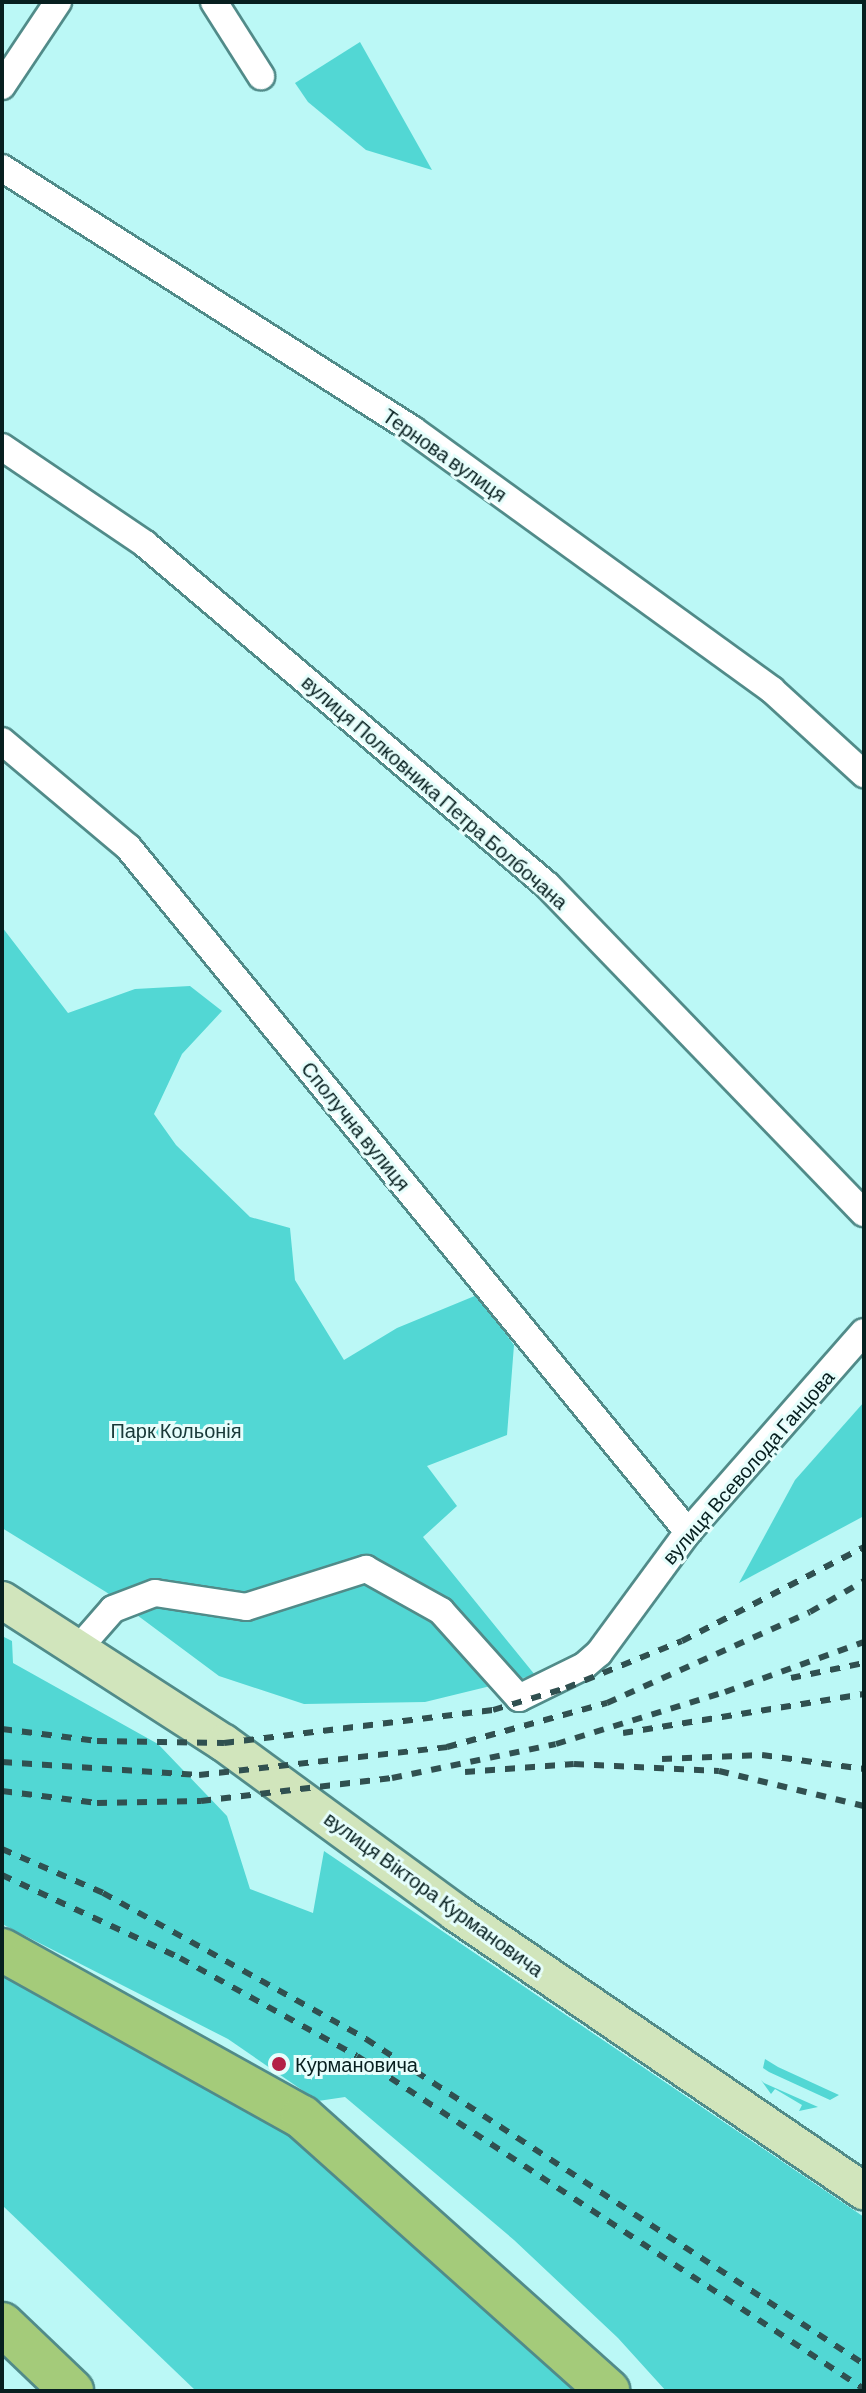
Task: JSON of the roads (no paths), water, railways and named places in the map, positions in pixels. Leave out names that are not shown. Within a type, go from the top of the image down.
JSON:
[{"type":"main road","points":[[2,1950],[302,2117],[605,2389]]},
{"type":"main road","points":[[2,2324],[72,2391]]},
{"type":"street","points":[[2,86],[58,2]]},
{"type":"street","points":[[214,2],[261,76]]},
{"type":"street","name":"Тернова вулиця","points":[[2,168],[413,430],[772,690],[864,774]]},
{"type":"street","name":"вулиця Полковника Петра Болбочана","points":[[2,447],[145,544],[547,885],[864,1213]]},
{"type":"street","name":"Сполучна вулиця","points":[[2,741],[128,847],[688,1532]]},
{"type":"street","name":"вулиця Всеволода Ганцова","points":[[78,1649],[113,1609],[155,1593],[246,1607],[366,1569],[441,1611],[519,1698],[584,1666],[599,1653],[688,1532],[864,1332]]},
{"type":"street","name":"вулиця Віктора Курмановича","points":[[8,1607],[237,1752],[456,1913],[864,2191]]},
{"type":"railway","points":[[2,1729],[97,1741],[224,1743],[493,1710],[566,1688],[682,1641],[864,1547]]},
{"type":"railway","points":[[2,1762],[199,1775],[447,1747],[607,1703],[810,1612],[864,1581]]},
{"type":"railway","points":[[2,1791],[97,1803],[201,1801],[392,1778],[556,1744],[725,1692],[864,1642]]},
{"type":"railway","points":[[791,1678],[864,1663]]},
{"type":"railway","points":[[623,1733],[864,1694]]},
{"type":"railway","points":[[662,1759],[762,1755],[864,1769]]},
{"type":"railway","points":[[465,1772],[574,1764],[719,1771],[864,1806]]},
{"type":"railway","points":[[2,1849],[103,1893],[366,2039],[864,2364]]},
{"type":"railway","points":[[2,1875],[180,1958],[357,2056],[864,2389]]},
{"type":"place","name":"Курмановича","points":[[279,2064]]},
{"type":"park label","name":"Парк Кольонія","points":[[176,1430]]}]
